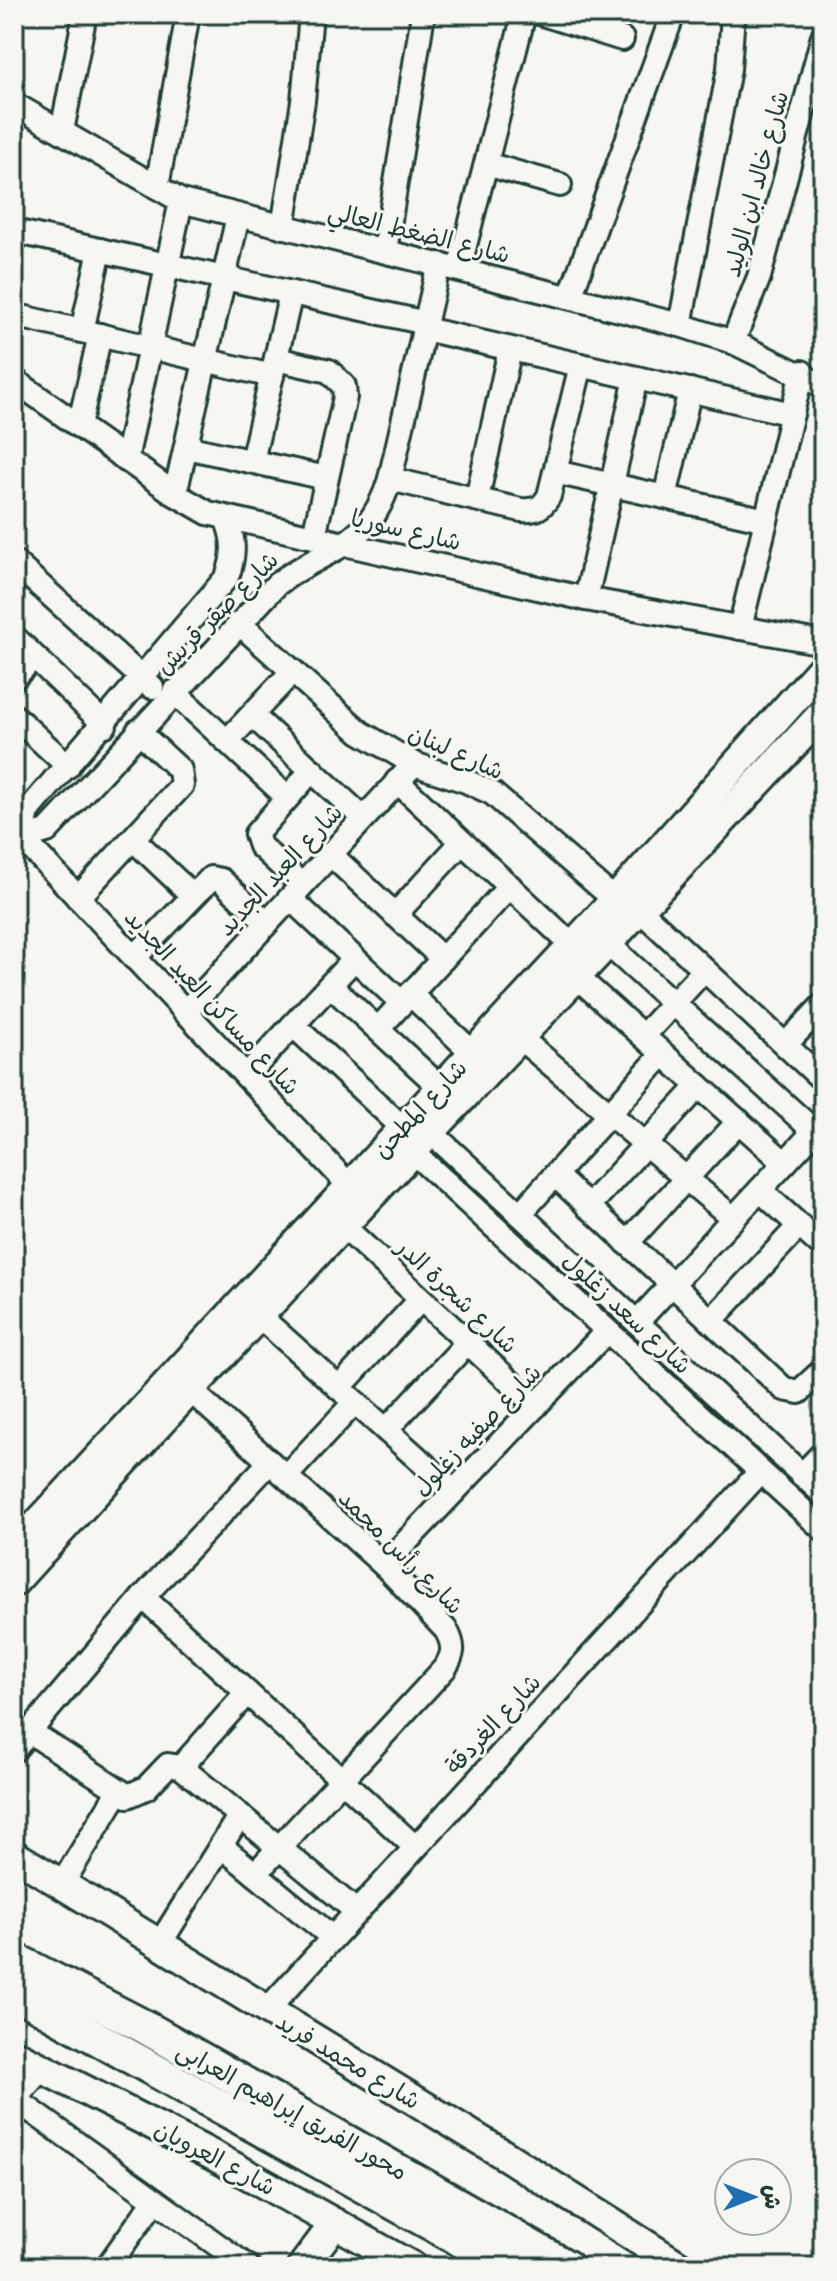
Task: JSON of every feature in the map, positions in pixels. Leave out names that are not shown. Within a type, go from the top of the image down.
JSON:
[{"type":"main road","name":"محور الفريق إبراهيم العرابى","points":[[14,1959],[145,2027],[567,2267]]},
{"type":"main road","name":"محور الفريق إبراهيم العرابى","points":[[14,1992],[509,2267]]},
{"type":"street","points":[[62,131],[85,14]]},
{"type":"street","points":[[157,187],[188,14]]},
{"type":"street","points":[[283,227],[303,101],[311,14]]},
{"type":"street","points":[[385,251],[423,14]]},
{"type":"street","name":"شارع صقر قريش","points":[[226,518],[234,548],[227,577],[68,766],[21,804],[18,841],[47,831],[277,584],[299,567],[349,543],[376,515],[390,479],[425,326],[486,164],[524,14]]},
{"type":"street","points":[[542,14],[622,39]]},
{"type":"street","points":[[570,297],[673,14]]},
{"type":"street","points":[[680,325],[729,69],[733,14]]},
{"type":"street","name":"شارع خالد ابن الوليد","points":[[733,342],[759,277],[823,36]]},
{"type":"street","name":"شارع الضغط العالي","points":[[14,104],[181,201],[680,325],[733,342],[802,372],[823,386]]},
{"type":"street","points":[[486,164],[560,185]]},
{"type":"street","points":[[126,460],[181,201]]},
{"type":"street","points":[[175,494],[238,216]]},
{"type":"street","points":[[14,231],[291,293],[510,349],[792,414]]},
{"type":"street","points":[[79,426],[100,250]]},
{"type":"street","points":[[252,461],[291,293]]},
{"type":"street","points":[[14,315],[206,360],[329,371],[344,386],[314,536]]},
{"type":"street","points":[[477,499],[510,349]]},
{"type":"street","points":[[390,479],[533,511],[543,505],[549,496],[581,365]]},
{"type":"street","points":[[740,628],[802,372]]},
{"type":"street","points":[[586,599],[636,378]]},
{"type":"street","name":"شارع سوريا","points":[[14,380],[175,494],[208,513],[586,599],[823,643]]},
{"type":"street","points":[[665,497],[690,390]]},
{"type":"street","points":[[186,447],[326,478]]},
{"type":"street","points":[[555,472],[766,520]]},
{"type":"street","points":[[14,562],[143,679],[227,741],[287,797]]},
{"type":"street","name":"شارع لبنان","points":[[239,623],[360,732],[414,764],[492,793],[704,970],[823,1080]]},
{"type":"street","points":[[14,637],[105,725]]},
{"type":"street","points":[[14,678],[34,657]]},
{"type":"street","name":"شارع المطحن","points":[[14,1549],[412,1133],[520,1038],[608,944],[627,905],[823,667]]},
{"type":"street","points":[[227,741],[293,671]]},
{"type":"street","name":"شارع المطحن","points":[[412,1133],[441,1088],[573,946],[627,905],[823,713]]},
{"type":"street","points":[[252,715],[363,818]]},
{"type":"street","points":[[14,716],[68,766]]},
{"type":"street","points":[[78,898],[184,780],[180,770],[138,731]]},
{"type":"street","name":"شارع العبد الجديد","points":[[185,1012],[414,764]]},
{"type":"street","points":[[312,770],[259,828],[256,840],[354,959],[473,1053]]},
{"type":"street","points":[[397,781],[573,946]]},
{"type":"street","points":[[133,839],[192,895]]},
{"type":"street","name":"شارع مساكن العبد الجديد","points":[[18,841],[78,898],[356,1194]]},
{"type":"street","points":[[395,915],[462,842]]},
{"type":"street","points":[[330,854],[443,959]]},
{"type":"street","points":[[134,958],[206,880],[216,878],[267,923]]},
{"type":"street","points":[[378,1029],[510,886]]},
{"type":"street","points":[[608,944],[819,1126],[637,1322]]},
{"type":"street","points":[[246,1076],[354,959]]},
{"type":"street","points":[[643,1036],[704,970]]},
{"type":"street","points":[[577,977],[785,1163]]},
{"type":"street","points":[[330,985],[441,1088]]},
{"type":"street","points":[[785,1045],[823,1005]]},
{"type":"street","points":[[293,1025],[412,1133]]},
{"type":"street","points":[[520,1038],[733,1218]]},
{"type":"street","points":[[520,1214],[663,1054]]},
{"type":"street","points":[[588,1207],[699,1086]]},
{"type":"street","points":[[627,1243],[739,1121]]},
{"type":"street","name":"شارع سعد زغلول","points":[[412,1133],[520,1214],[823,1494]]},
{"type":"street","name":"شارع سعد زغلول","points":[[412,1133],[607,1331],[823,1529]]},
{"type":"street","points":[[555,1175],[791,1392],[806,1388],[823,1370]]},
{"type":"street","points":[[760,1190],[823,1247]]},
{"type":"street","name":"شارع المطحن","points":[[14,1582],[342,1225],[356,1194]]},
{"type":"street","name":"شارع شجرة الدر","points":[[342,1225],[536,1406]]},
{"type":"street","points":[[711,1321],[799,1226]]},
{"type":"street","points":[[14,1750],[143,1597],[278,1469],[347,1395],[421,1299]]},
{"type":"street","points":[[258,1315],[454,1491]]},
{"type":"street","name":"شارع صفيه زغلول","points":[[384,1565],[607,1331]]},
{"type":"street","points":[[386,1430],[468,1342]]},
{"type":"street","name":"شارع رأس محمد","points":[[189,1389],[384,1565],[446,1630],[453,1643],[452,1657],[255,1874]]},
{"type":"street","points":[[802,1475],[823,1453]]},
{"type":"street","name":"شارع الغردقة","points":[[265,2012],[760,1472]]},
{"type":"street","points":[[143,1597],[415,1847]]},
{"type":"street","points":[[181,1767],[247,1693]]},
{"type":"street","points":[[30,1732],[118,1792],[138,1795],[168,1765],[181,1767],[356,1911]]},
{"type":"street","points":[[62,1884],[118,1792]]},
{"type":"street","points":[[159,1945],[240,1815]]},
{"type":"street","points":[[221,1846],[332,1937]]},
{"type":"street","name":"شارع محمد فريد","points":[[14,1855],[265,2012],[506,2156],[681,2267]]},
{"type":"street","name":"شارع العروبان","points":[[14,2054],[413,2267]]},
{"type":"street","points":[[42,2068],[14,2099],[248,2267]]},
{"type":"street","points":[[107,2267],[155,2200]]},
{"type":"street","points":[[302,2267],[335,2223]]}]
